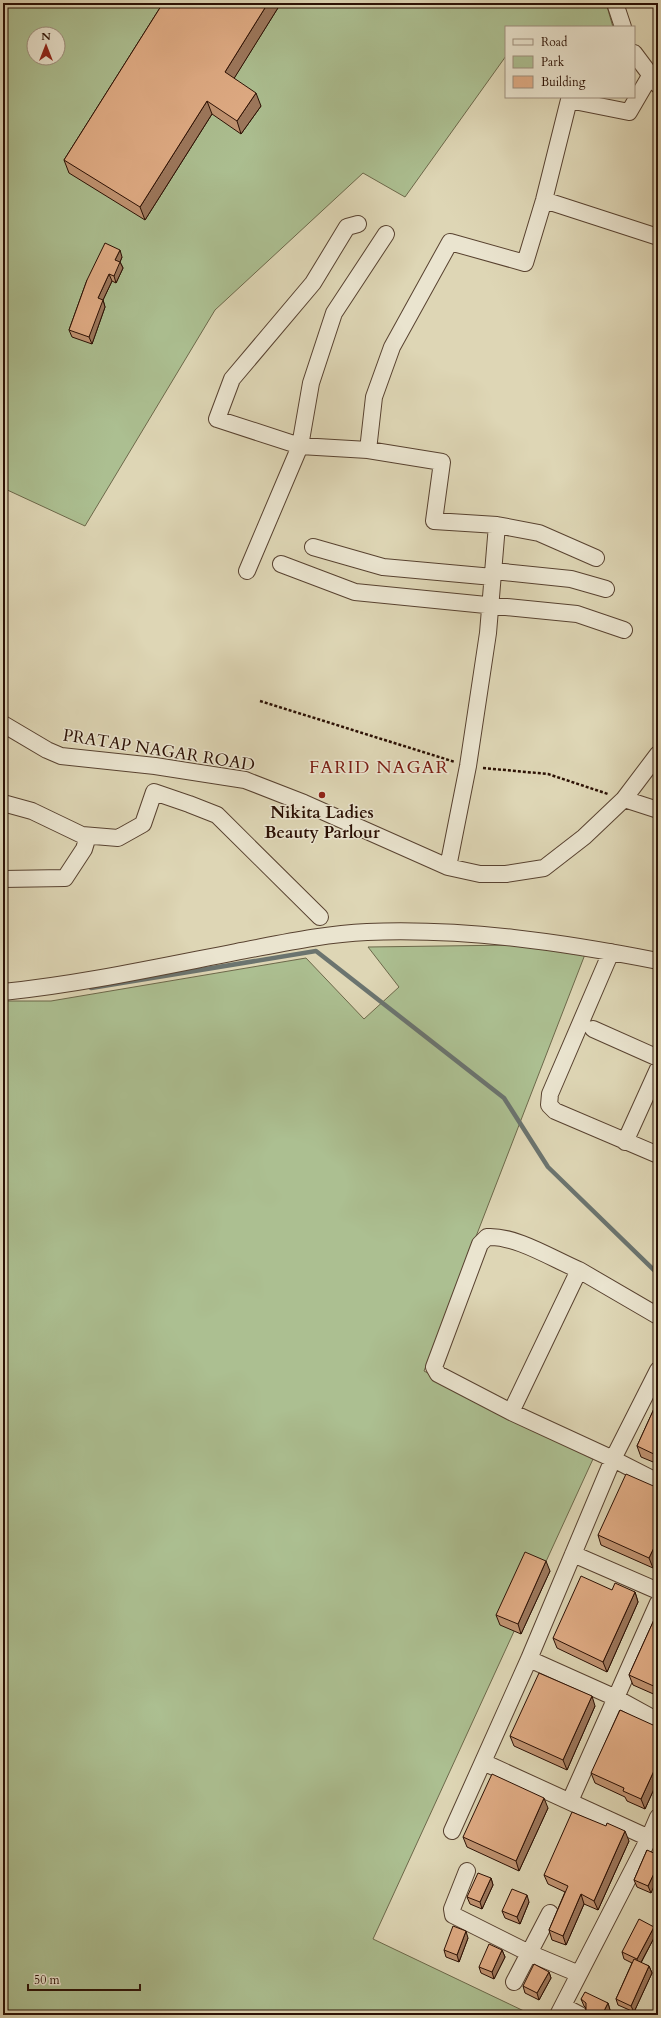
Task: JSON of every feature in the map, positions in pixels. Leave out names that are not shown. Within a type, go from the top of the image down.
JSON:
[{"type":"street","points":[[615,3],[623,26]]},
{"type":"street","points":[[368,450],[374,397],[392,347],[450,242],[525,262],[544,200],[569,100],[629,112],[654,80],[635,54]]},
{"type":"street","points":[[544,200],[658,237]]},
{"type":"street","points":[[358,224],[347,227],[313,283],[232,379],[217,420],[300,446],[368,450],[442,462],[434,521],[497,525],[538,533],[596,558]]},
{"type":"street","points":[[247,571],[300,446],[311,382],[334,313],[386,234]]},
{"type":"street","points":[[448,868],[468,766],[488,633],[497,525]]},
{"type":"street","points":[[313,547],[383,567],[571,579],[606,589]]},
{"type":"street","points":[[282,564],[355,592],[491,604],[577,614],[624,630]]},
{"type":"street","name":"PRATAP NAGAR ROAD","points":[[3,724],[61,756],[155,766],[245,780],[304,803],[448,868],[480,874],[506,874],[544,868],[584,838],[624,799],[658,754]]},
{"type":"street","points":[[3,803],[32,811],[82,835],[118,838],[143,824],[154,792],[189,804],[217,815],[320,917]]},
{"type":"street","points":[[624,799],[658,810]]},
{"type":"street","points":[[3,879],[65,878],[84,849],[88,836]]},
{"type":"street","points":[[3,992],[29,990],[154,968],[304,939],[366,932],[454,932],[577,946],[658,961]]},
{"type":"street","points":[[611,952],[550,1094],[549,1105],[555,1111],[658,1155]]},
{"type":"street","points":[[593,1029],[658,1058]]},
{"type":"street","points":[[625,1142],[658,1069]]},
{"type":"street","points":[[658,1316],[579,1270],[521,1244],[497,1236],[487,1237],[480,1244],[434,1367],[438,1374],[511,1412],[613,1458],[658,1482]]},
{"type":"street","points":[[511,1412],[579,1270]]},
{"type":"street","points":[[452,1831],[529,1659],[613,1458],[657,1374]]},
{"type":"street","points":[[573,1554],[658,1591]]},
{"type":"street","points":[[570,1801],[658,1603]]},
{"type":"street","points":[[529,1659],[616,1698],[658,1722]]},
{"type":"street","points":[[483,1762],[649,1838]]},
{"type":"street","points":[[580,2015],[560,2010],[649,1838],[658,1817]]},
{"type":"street","points":[[467,1871],[452,1909],[453,1915],[529,1953],[579,1974]]},
{"type":"street","points":[[514,1982],[550,1914]]},
{"type":"path","points":[[260,701],[468,766],[548,774],[624,799]]},
{"type":"green space","points":[[3,3],[606,3],[613,26],[505,26],[505,57],[405,197],[363,173],[215,310],[85,526],[3,488]]},
{"type":"green space","points":[[589,944],[424,1371],[593,1459],[373,1939],[526,2012],[525,2015],[3,2015],[3,1001],[51,1001],[306,958],[364,1019],[399,987],[368,947]]},
{"type":"building","points":[[163,3],[268,3],[225,72],[256,93],[237,121],[207,101],[140,207],[64,160]]},
{"type":"building","points":[[105,243],[120,250],[115,260],[120,262],[114,276],[109,274],[98,298],[103,300],[89,337],[69,330],[87,280]]},
{"type":"building","points":[[658,1400],[658,1456],[637,1446]]},
{"type":"building","points":[[626,1474],[658,1488],[658,1539],[649,1558],[598,1535]]},
{"type":"building","points":[[525,1552],[546,1561],[518,1624],[496,1615]]},
{"type":"building","points":[[581,1576],[612,1590],[615,1583],[635,1592],[603,1662],[553,1638]]},
{"type":"building","points":[[658,1611],[658,1688],[629,1675]]},
{"type":"building","points":[[539,1673],[592,1696],[563,1760],[510,1736]]},
{"type":"building","points":[[620,1710],[653,1725],[655,1722],[658,1723],[658,1762],[641,1799],[623,1791],[624,1788],[591,1773]]},
{"type":"building","points":[[492,1774],[544,1798],[516,1861],[463,1837]]},
{"type":"building","points":[[572,1812],[606,1826],[607,1823],[625,1831],[594,1901],[581,1894],[563,1936],[549,1930],[568,1886],[544,1875]]},
{"type":"building","points":[[647,1850],[658,1855],[658,1865],[648,1886],[634,1880]]},
{"type":"building","points":[[478,1873],[491,1878],[480,1902],[467,1897]]},
{"type":"building","points":[[512,1889],[527,1895],[517,1917],[502,1911]]},
{"type":"building","points":[[639,1919],[654,1927],[637,1959],[622,1952]]},
{"type":"building","points":[[453,1926],[466,1931],[457,1955],[444,1950]]},
{"type":"building","points":[[489,1944],[502,1950],[492,1972],[479,1967]]},
{"type":"building","points":[[634,1959],[649,1966],[631,2006],[616,1999]]},
{"type":"building","points":[[534,1964],[549,1972],[537,1993],[523,1986]]},
{"type":"building","points":[[585,1992],[608,2003],[602,2015],[583,2015],[586,2012],[586,2003],[581,1999]]},
{"type":"waterway","points":[[91,988],[316,951],[504,1098],[548,1167],[658,1274]]},
{"type":"place","name":"Nikita Ladies Beauty Parlour","points":[[322,795]]},
{"type":"district","name":"FARID NAGAR","points":[[379,767]]}]
